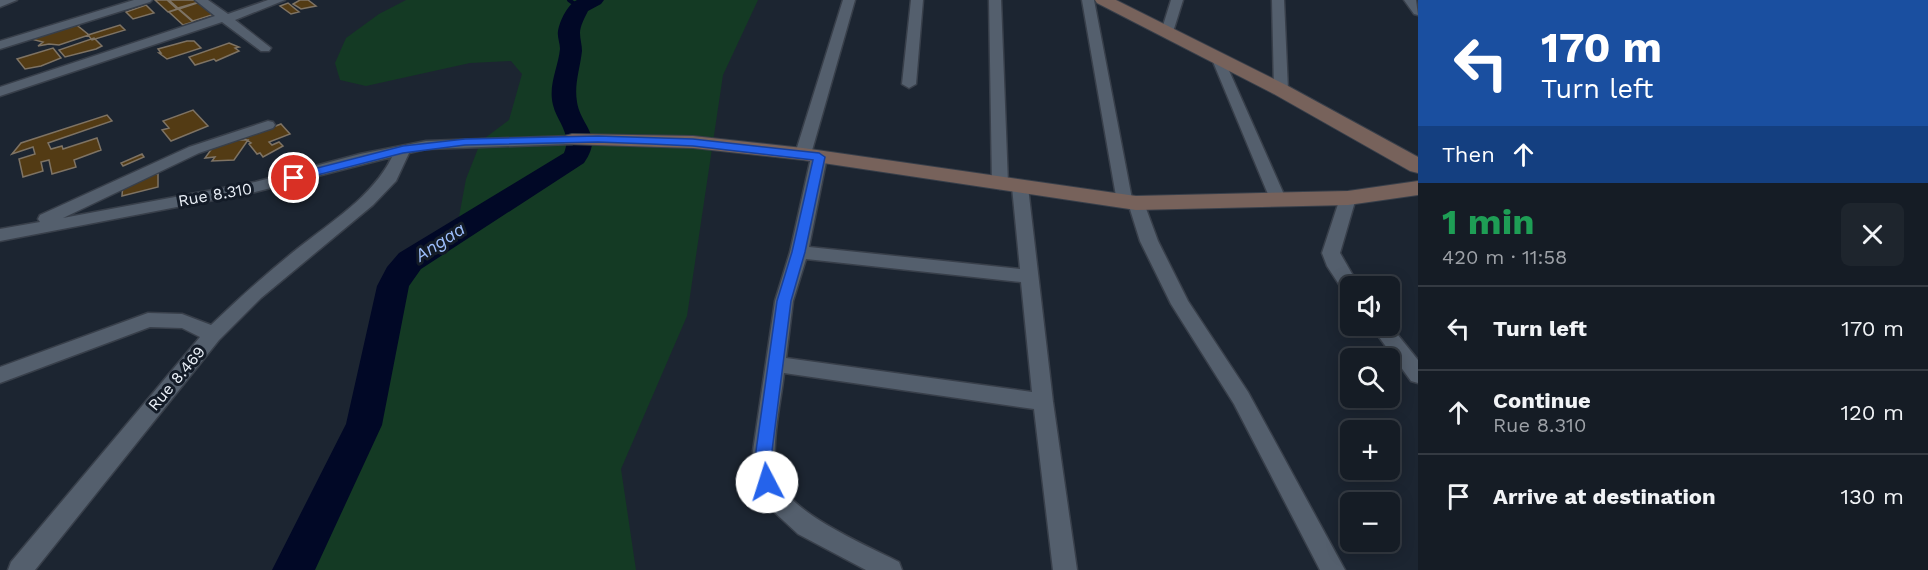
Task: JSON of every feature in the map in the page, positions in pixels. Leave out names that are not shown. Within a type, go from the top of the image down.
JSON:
[{"type":"street","points":[[0,3],[11,0]]},
{"type":"street","points":[[0,45],[146,0]]},
{"type":"street","points":[[201,0],[265,48]]},
{"type":"street","points":[[0,92],[279,0]]},
{"type":"street","points":[[849,0],[811,156],[799,252],[784,301],[764,451],[767,482],[779,502],[807,526],[891,570]]},
{"type":"street","points":[[909,84],[917,0]]},
{"type":"street","points":[[994,0],[1010,185],[1031,277],[1042,402],[1065,570]]},
{"type":"street","points":[[1088,0],[1131,203],[1180,304],[1240,398],[1333,570]]},
{"type":"street","points":[[1103,0],[1281,90],[1418,166]]},
{"type":"street","points":[[1167,32],[1177,0]]},
{"type":"street","points":[[1278,0],[1281,90]]},
{"type":"street","points":[[1410,0],[1418,11]]},
{"type":"street","points":[[1217,57],[1278,199]]},
{"type":"street","points":[[25,229],[194,150],[268,125]]},
{"type":"street","points":[[572,140],[693,142],[811,156],[1131,203],[1348,198],[1418,188]]},
{"type":"street","name":"Rue 8.310","points":[[0,235],[255,187],[403,150],[465,142],[572,140]]},
{"type":"street","points":[[212,334],[255,293],[367,201],[390,178],[403,150]]},
{"type":"street","points":[[1342,276],[1335,266],[1331,253],[1348,198]]},
{"type":"street","points":[[799,252],[1031,277]]},
{"type":"street","name":"Rue 8.469","points":[[0,375],[148,320],[171,317],[190,321],[212,334],[20,570]]},
{"type":"street","points":[[1388,336],[1418,375]]},
{"type":"street","points":[[775,364],[1042,402]]},
{"type":"green space","points":[[406,0],[758,0],[723,75],[687,316],[621,469],[636,570],[293,570],[364,425],[377,354],[393,286],[398,275],[410,261],[439,241],[456,233],[466,179],[481,141],[509,120],[522,74],[511,61],[470,63],[366,86],[340,80],[335,63],[346,38],[379,14]]},
{"type":"building","points":[[155,0],[167,0],[177,9],[168,12]]},
{"type":"building","points":[[169,0],[197,0],[199,2],[178,8]]},
{"type":"building","points":[[300,0],[308,0],[316,6],[301,9],[293,4]]},
{"type":"building","points":[[200,2],[215,14],[193,21],[179,9]]},
{"type":"building","points":[[288,3],[299,12],[291,14],[280,6]]},
{"type":"building","points":[[146,5],[154,13],[133,19],[126,12]]},
{"type":"building","points":[[178,9],[193,22],[183,25],[169,12]]},
{"type":"building","points":[[82,23],[78,26],[89,35],[59,45],[38,46],[43,42],[31,39]]},
{"type":"building","points":[[120,25],[125,30],[92,40],[88,35]]},
{"type":"building","points":[[94,38],[102,46],[65,57],[59,50]]},
{"type":"building","points":[[194,41],[201,48],[167,59],[159,53],[161,53],[158,49]]},
{"type":"building","points":[[229,43],[239,47],[235,48],[239,51],[216,61],[214,59],[195,65],[189,57]]},
{"type":"building","points":[[53,48],[61,58],[41,66],[25,69],[17,59]]},
{"type":"building","points":[[193,110],[208,126],[171,141],[162,130],[169,128],[163,121]]},
{"type":"building","points":[[107,115],[112,121],[48,143],[51,149],[62,146],[63,149],[97,138],[101,150],[74,160],[76,167],[52,174],[49,160],[41,162],[43,171],[23,177],[19,159],[35,154],[33,147],[12,154],[21,143]]},
{"type":"building","points":[[281,124],[290,134],[269,142],[272,145],[279,142],[283,146],[263,157],[260,153],[257,154],[249,144],[251,143],[244,138]]},
{"type":"building","points":[[218,140],[248,140],[234,160],[212,161],[215,157],[205,158]]},
{"type":"building","points":[[142,154],[144,157],[123,166],[121,163]]},
{"type":"building","points":[[158,173],[158,187],[122,196],[123,183]]},
{"type":"waterway","points":[[569,0],[579,7]]},
{"type":"waterway","name":"Angaa","points":[[293,570],[364,425],[377,354],[393,286],[398,275],[410,261],[575,157],[580,145],[577,128],[565,105],[564,83],[571,49],[569,31],[579,7],[594,0]]},
{"type":"route","points":[[294,178],[360,159],[426,145],[465,142],[651,140],[693,142],[819,157],[799,252],[784,301],[764,451],[767,482]]}]
